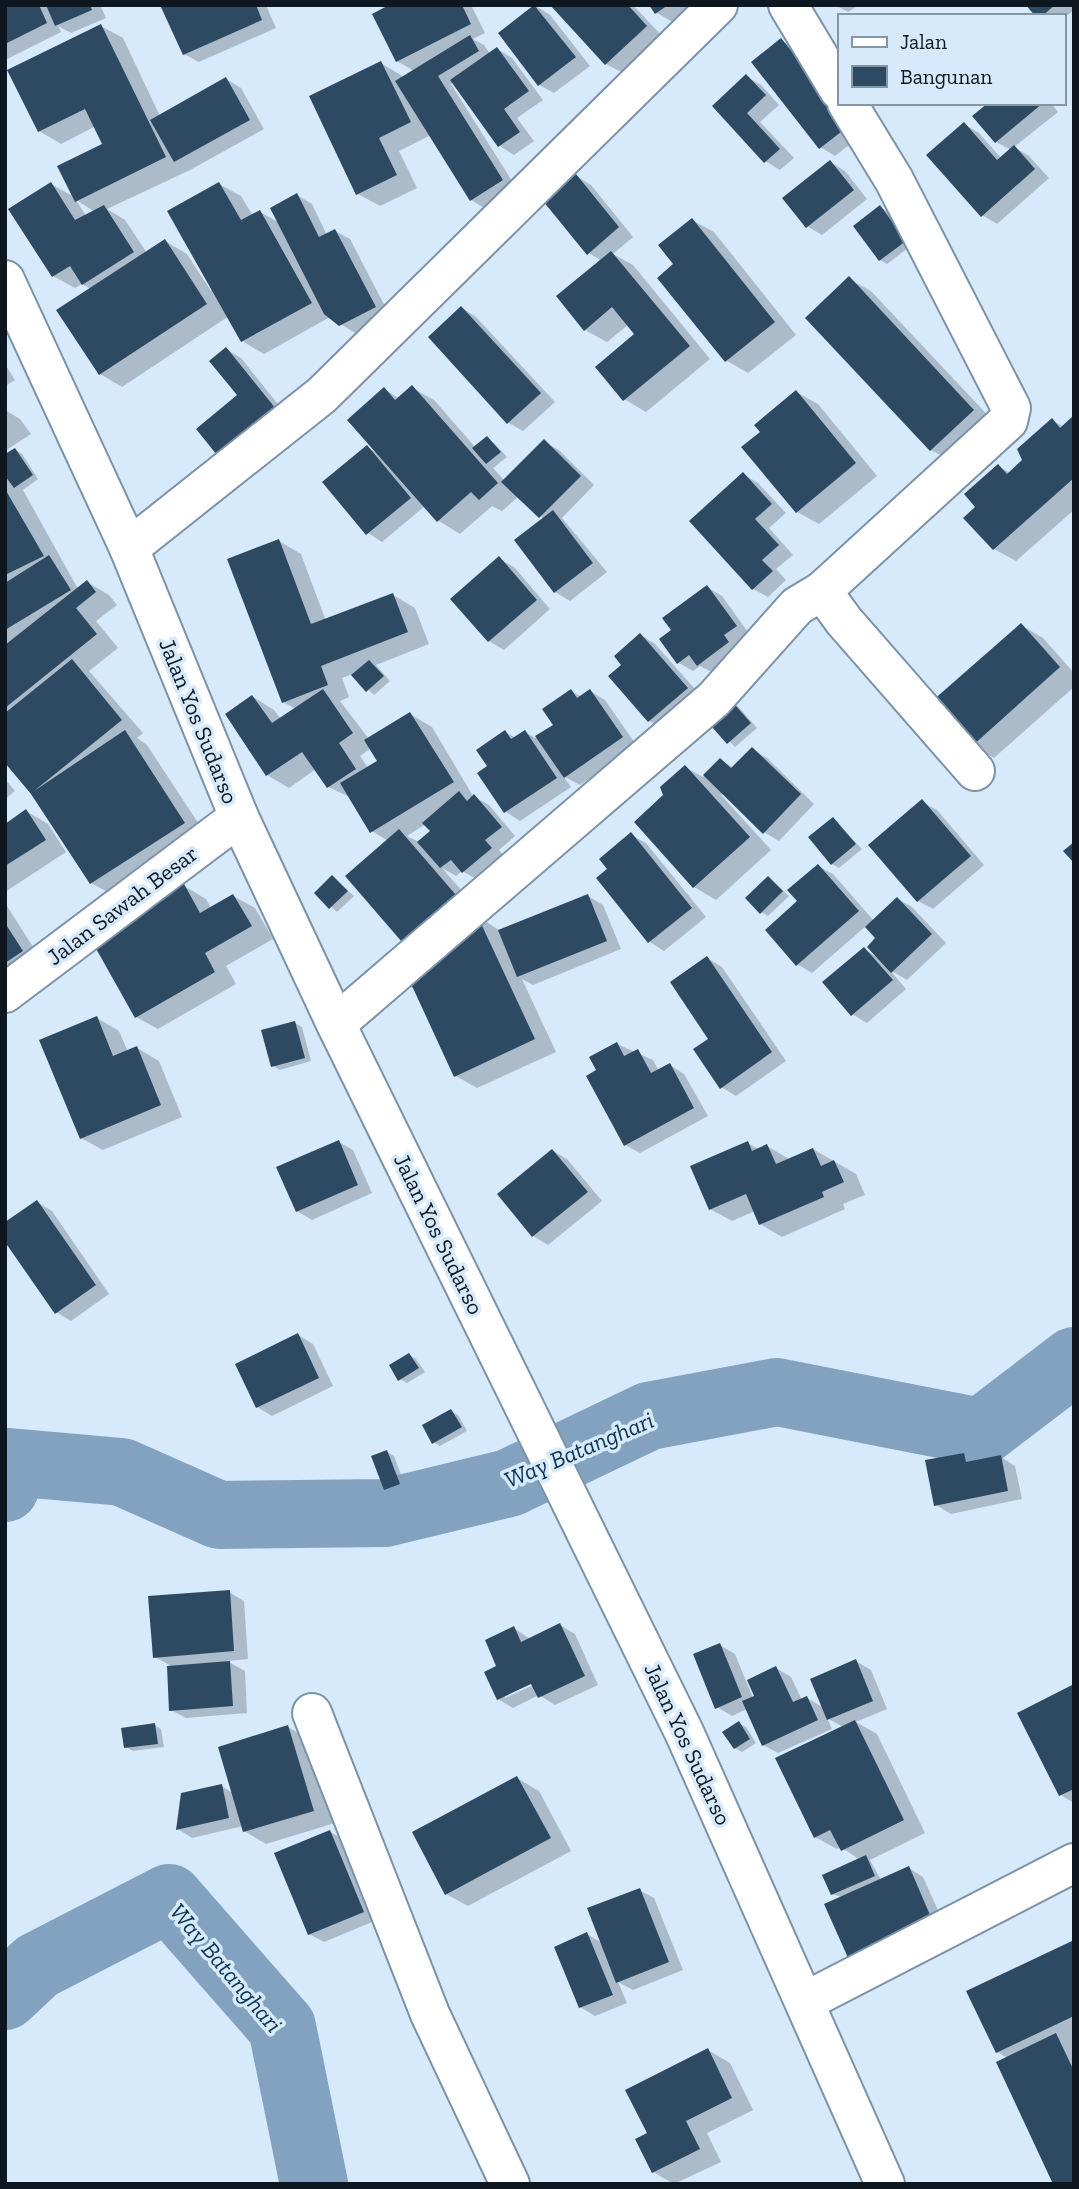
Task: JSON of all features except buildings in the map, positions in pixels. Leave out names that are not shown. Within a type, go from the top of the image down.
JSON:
[{"type":"street","points":[[129,548],[322,396],[718,5]]},
{"type":"street","points":[[788,5],[838,88]]},
{"type":"street","points":[[336,1024],[714,699],[797,606],[821,591],[1008,421],[1011,408],[894,180],[848,105]]},
{"type":"street","name":"Jalan Yos Sudarso","points":[[5,280],[129,548],[239,817],[336,1024],[684,1732],[806,2001],[885,2184]]},
{"type":"street","points":[[821,591],[975,771]]},
{"type":"street","name":"Jalan Sawah Besar","points":[[5,993],[239,817]]},
{"type":"street","points":[[312,1713],[430,2014],[510,2184]]},
{"type":"street","points":[[806,2001],[1074,1863]]},
{"type":"waterway","name":"Way Batanghari","points":[[5,1488],[9,1462],[122,1472],[219,1515],[385,1513],[509,1483],[649,1416],[777,1392],[981,1432],[1074,1361]]},
{"type":"waterway","name":"Way Batanghari","points":[[5,1996],[37,1966],[169,1898],[282,2027],[314,2184]]}]
